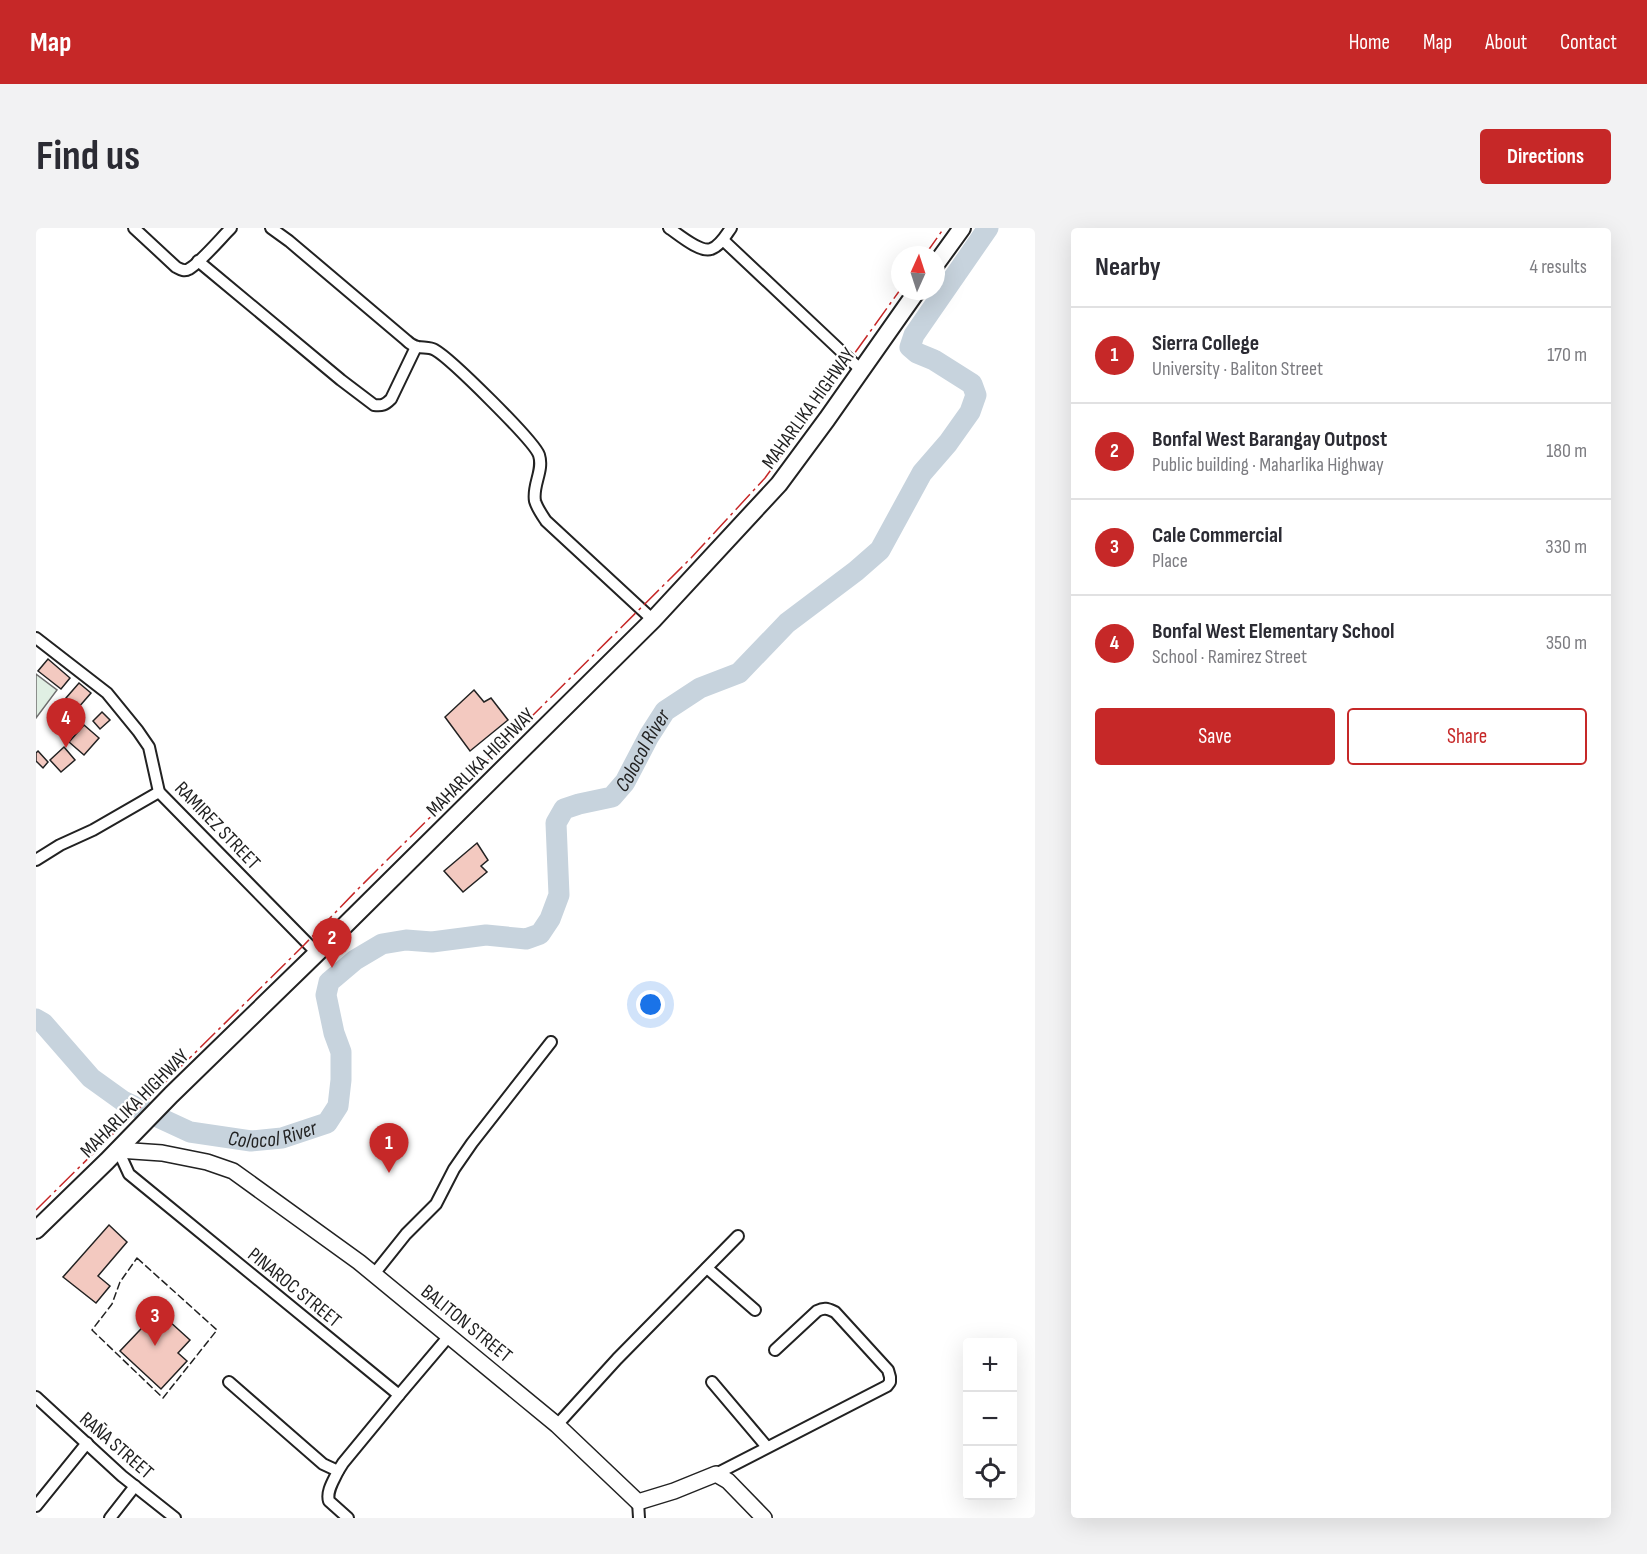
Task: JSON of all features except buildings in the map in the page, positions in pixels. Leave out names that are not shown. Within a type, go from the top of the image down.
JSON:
[{"type":"main road","points":[[945,252],[962,228]]},
{"type":"main road","name":"MAHARLIKA HIGHWAY","points":[[36,1230],[653,620],[779,484],[911,300]]},
{"type":"street","points":[[134,228],[180,269],[188,270],[231,228]]},
{"type":"street","points":[[271,228],[406,340],[416,347],[434,350],[451,361],[523,434],[538,452],[540,470],[535,500],[546,521],[653,620]]},
{"type":"street","points":[[669,228],[704,249],[712,249],[723,240],[731,228]]},
{"type":"street","points":[[723,240],[861,370]]},
{"type":"street","points":[[198,261],[374,405],[386,404],[391,399],[416,347]]},
{"type":"street","name":"RAMIREZ STREET","points":[[36,638],[107,693],[149,747],[159,792],[317,953]]},
{"type":"street","points":[[36,860],[159,792]]},
{"type":"street","points":[[374,1275],[406,1234],[436,1204],[454,1169],[472,1143],[551,1042]]},
{"type":"street","name":"BALITON STREET","points":[[118,1150],[162,1153],[207,1162],[233,1171],[359,1262],[557,1425],[638,1502]]},
{"type":"street","name":"PINAROC STREET","points":[[118,1150],[129,1174],[399,1395]]},
{"type":"street","points":[[557,1425],[617,1359],[738,1236]]},
{"type":"street","points":[[707,1268],[755,1310]]},
{"type":"street","points":[[639,1518],[638,1502],[674,1491],[716,1474],[888,1386],[890,1382],[888,1370],[835,1312],[827,1308],[817,1311],[775,1350]]},
{"type":"street","points":[[348,1518],[328,1498],[328,1492],[338,1471],[449,1336]]},
{"type":"street","points":[[229,1382],[323,1464],[338,1471]]},
{"type":"street","points":[[712,1382],[767,1447]]},
{"type":"street","name":"RAÑA STREET","points":[[36,1397],[135,1486],[175,1518]]},
{"type":"street","points":[[36,1506],[87,1443]]},
{"type":"street","points":[[716,1474],[728,1481],[764,1518]]},
{"type":"street","points":[[110,1518],[135,1486]]},
{"type":"green space","points":[[36,674],[57,690],[36,718]]},
{"type":"waterway","name":"Colocol River","points":[[36,1019],[43,1023],[91,1078],[123,1101],[190,1132],[251,1141],[282,1138],[327,1123],[338,1106],[341,1080],[341,1052],[334,1033],[326,995],[329,982],[355,960],[382,944],[406,940],[432,942],[486,935],[526,939],[540,934],[550,919],[559,895],[556,823],[564,809],[612,797],[625,782],[665,711],[700,688],[739,673],[787,623],[880,550],[922,473],[948,443],[970,412],[976,395],[972,384],[910,347],[914,335],[988,228]]},
{"type":"fence","points":[[137,1258],[217,1330],[163,1398],[92,1330],[112,1304],[120,1282],[137,1258]]},
{"type":"power","points":[[931,246],[944,228]]},
{"type":"power","points":[[36,1210],[691,558],[765,478],[893,300]]},
{"type":"place","name":"Bonfal West Elementary School","points":[[66,748]]},
{"type":"place","name":"Bonfal West Barangay Outpost","points":[[332,968]]},
{"type":"place","name":"Sierra College","points":[[389,1173]]},
{"type":"place","name":"Cale Commercial","points":[[155,1346]]}]
